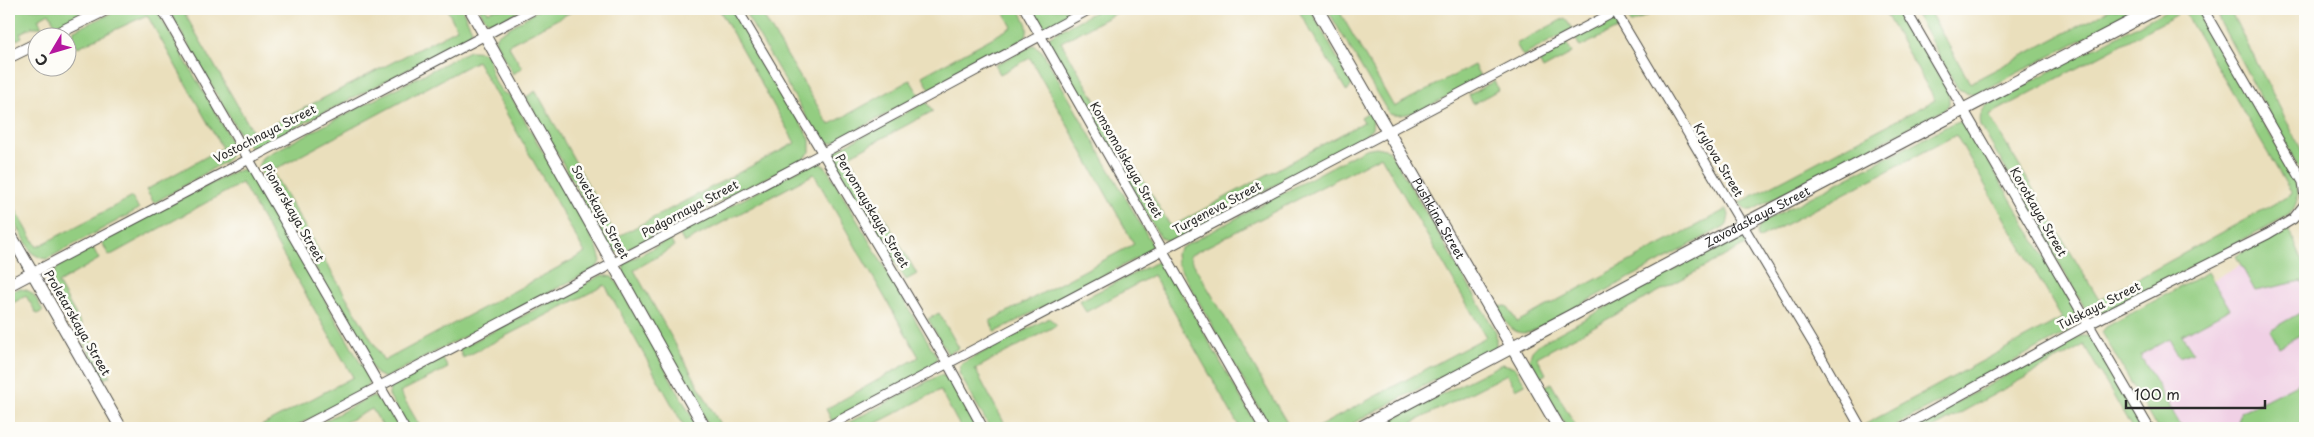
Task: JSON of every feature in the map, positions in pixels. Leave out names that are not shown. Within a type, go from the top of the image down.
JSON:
[{"type":"main road","name":"Pushkina Street","points":[[1317,9],[1389,130],[1559,428]]},
{"type":"main road","name":"Zavodaskaya Street","points":[[1360,428],[2156,9]]},
{"type":"street","points":[[68,28],[107,9]]},
{"type":"street","name":"Pionerskaya Street","points":[[162,9],[404,428]]},
{"type":"street","name":"Sovetskaya Street","points":[[470,9],[705,428]]},
{"type":"street","name":"Vostochnaya Street","points":[[9,285],[535,9]]},
{"type":"street","name":"Pervomayskaya Street","points":[[737,9],[948,364],[983,428]]},
{"type":"street","name":"Komsomolskaya Street","points":[[1025,9],[1264,428]]},
{"type":"street","name":"Podgornaya Street","points":[[300,428],[823,153],[1090,9]]},
{"type":"street","name":"Korotkaya Street","points":[[1905,9],[2149,428]]},
{"type":"street","points":[[2203,9],[2304,182],[2305,198]]},
{"type":"street","name":"Turgeneva Street","points":[[826,428],[1616,10]]},
{"type":"street","name":"Krylova Street","points":[[1616,10],[1860,428]]},
{"type":"street","points":[[9,56],[28,47]]},
{"type":"street","name":"Tulskaya Street","points":[[1901,428],[2089,324],[2268,234],[2293,219],[2305,204]]},
{"type":"street","name":"Proletarskaya Street","points":[[9,232],[121,428]]},
{"type":"shaded area","points":[[2288,238],[2305,273],[2305,428],[2169,428],[2115,335]]},
{"type":"green space","points":[[9,9],[92,9],[56,26],[49,13],[38,19],[42,27],[28,28],[20,33],[22,37],[17,40],[14,34],[9,36]]},
{"type":"green space","points":[[122,9],[154,9],[226,131],[232,147],[229,158],[154,203],[146,190],[222,148],[147,15],[78,47],[78,28]]},
{"type":"green space","points":[[168,9],[182,9],[254,134],[457,29],[447,9],[462,9],[472,30],[469,38],[256,148],[251,148],[243,140]]},
{"type":"green space","points":[[479,9],[486,9],[488,12],[495,9],[524,9],[496,23],[486,20]]},
{"type":"green space","points":[[540,9],[569,9],[571,12],[508,45],[522,68],[513,74],[495,41],[496,36]]},
{"type":"green space","points":[[719,9],[732,9],[810,139],[810,152],[803,159],[622,252],[616,252],[607,243],[526,97],[536,91],[617,237],[795,143]]},
{"type":"green space","points":[[743,9],[759,9],[829,125],[910,80],[920,96],[833,143],[824,142],[815,132]]},
{"type":"green space","points":[[1002,9],[1019,9],[1027,27],[1025,38],[931,91],[922,76],[1012,27]]},
{"type":"green space","points":[[1029,9],[1084,9],[1041,28]]},
{"type":"green space","points":[[1100,9],[1124,9],[1061,42],[1171,227],[1364,122],[1361,117],[1369,112],[1373,120],[1372,128],[1365,136],[1171,242],[1160,237],[1048,46],[1050,36]]},
{"type":"green space","points":[[1302,9],[1312,12],[1352,85],[1347,92],[1300,13]]},
{"type":"green space","points":[[1327,9],[1338,9],[1394,107],[1474,65],[1480,76],[1423,109],[1399,115],[1389,114]]},
{"type":"green space","points":[[1631,9],[1660,9],[1630,24],[1628,15]]},
{"type":"green space","points":[[1883,9],[1900,9],[1949,93],[1949,104],[1945,109],[1752,210],[1747,210],[1739,203],[1935,100]]},
{"type":"green space","points":[[1913,9],[1928,9],[1970,83],[2111,9],[2125,9],[2129,15],[1975,95],[1958,89]]},
{"type":"green space","points":[[2169,9],[2195,9],[2198,11],[2289,167],[2297,186],[2298,197],[2289,215],[2109,311],[2096,314],[2086,310],[1981,126],[1981,114],[1987,105]],"holes":[[[2184,11],[2292,194],[2099,300],[1989,115]]]},
{"type":"green space","points":[[2231,12],[2305,157],[2305,180],[2218,18]]},
{"type":"green space","points":[[1565,18],[1572,29],[1523,56],[1516,44]]},
{"type":"green space","points":[[1609,19],[1618,21],[1621,27],[1580,47],[1575,37]]},
{"type":"green space","points":[[1565,41],[1572,53],[1543,69],[1537,57]]},
{"type":"green space","points":[[1034,45],[1042,51],[1152,244],[1149,252],[995,332],[990,321],[1134,244],[1030,58],[1000,74],[995,65]]},
{"type":"green space","points":[[469,51],[482,52],[488,56],[495,82],[501,91],[512,98],[597,247],[601,261],[596,268],[385,378],[376,374],[259,169],[259,164],[263,157]],"holes":[[[477,61],[585,253],[384,361],[272,171]]]},
{"type":"green space","points":[[1494,81],[1498,90],[1473,104],[1469,95]]},
{"type":"green space","points":[[926,102],[933,111],[849,156],[917,274],[906,280],[834,164],[833,158],[835,151]]},
{"type":"green space","points":[[1962,122],[1969,128],[2076,311],[2076,324],[2067,332],[1891,428],[1867,428],[1864,425],[2062,318],[1956,135],[1758,239],[1757,232],[1761,223],[1953,123]]},
{"type":"green space","points":[[1376,147],[1389,150],[1496,332],[1496,348],[1344,428],[1316,428],[1486,337],[1381,156],[1189,256],[1290,428],[1270,428],[1177,263],[1176,254],[1181,248],[1365,149]]},
{"type":"green space","points":[[819,163],[826,167],[937,357],[934,366],[832,421],[826,409],[919,357],[814,174],[684,243],[679,233],[810,164]]},
{"type":"green space","points":[[246,169],[257,180],[370,380],[365,390],[292,428],[257,428],[353,377],[242,183],[109,256],[101,240],[236,171]]},
{"type":"green space","points":[[132,197],[139,209],[47,259],[32,253],[9,211],[9,198],[37,247]]},
{"type":"green space","points":[[1727,209],[1729,215],[1727,225],[1530,332],[1523,333],[1513,330],[1497,307],[1507,306],[1517,322]]},
{"type":"green space","points":[[2288,227],[2305,265],[2305,287],[2302,281],[2255,291],[2236,256]]},
{"type":"green space","points":[[1741,235],[1749,243],[1537,357],[1546,374],[1539,378],[1529,361],[1532,351],[1539,344],[1734,237]]},
{"type":"green space","points":[[670,239],[674,247],[634,270],[722,428],[710,428],[623,272],[625,263]]},
{"type":"green space","points":[[92,246],[99,259],[58,283],[110,376],[104,379],[52,284],[53,276],[60,265],[72,256]]},
{"type":"green space","points":[[1157,262],[1167,268],[1258,428],[1240,428],[1153,275],[1086,312],[1079,301]]},
{"type":"green space","points":[[2208,272],[2230,309],[2182,335],[2193,352],[2179,357],[2169,339],[2140,355],[2182,428],[2157,428],[2102,332],[2106,327]]},
{"type":"green space","points":[[602,275],[612,277],[617,282],[698,428],[685,428],[605,285],[463,358],[459,349]]},
{"type":"green space","points":[[17,289],[30,292],[36,298],[43,311],[37,314],[26,296],[9,305],[9,293]]},
{"type":"green space","points":[[2305,310],[2305,332],[2279,347],[2270,330]]},
{"type":"green space","points":[[939,313],[959,348],[948,354],[928,319]]},
{"type":"green space","points":[[1049,318],[1057,325],[975,369],[1007,428],[990,428],[959,373],[961,364]]},
{"type":"green space","points":[[2080,336],[2087,336],[2093,340],[2145,428],[2132,428],[2084,345],[1933,428],[1909,428]]},
{"type":"green space","points":[[442,358],[448,368],[400,392],[421,428],[408,428],[389,395],[390,386]]},
{"type":"green space","points":[[1502,364],[1515,367],[1525,384],[1516,389],[1507,374],[1402,428],[1374,428]]},
{"type":"green space","points":[[940,375],[952,382],[979,428],[961,428],[940,390],[867,428],[838,428]]},
{"type":"green space","points":[[2305,380],[2305,428],[2236,428],[2241,412]]},
{"type":"green space","points":[[1551,383],[1577,428],[1567,428],[1543,387]]},
{"type":"green space","points":[[372,396],[383,403],[400,428],[384,428],[372,409],[334,428],[311,428]]}]
